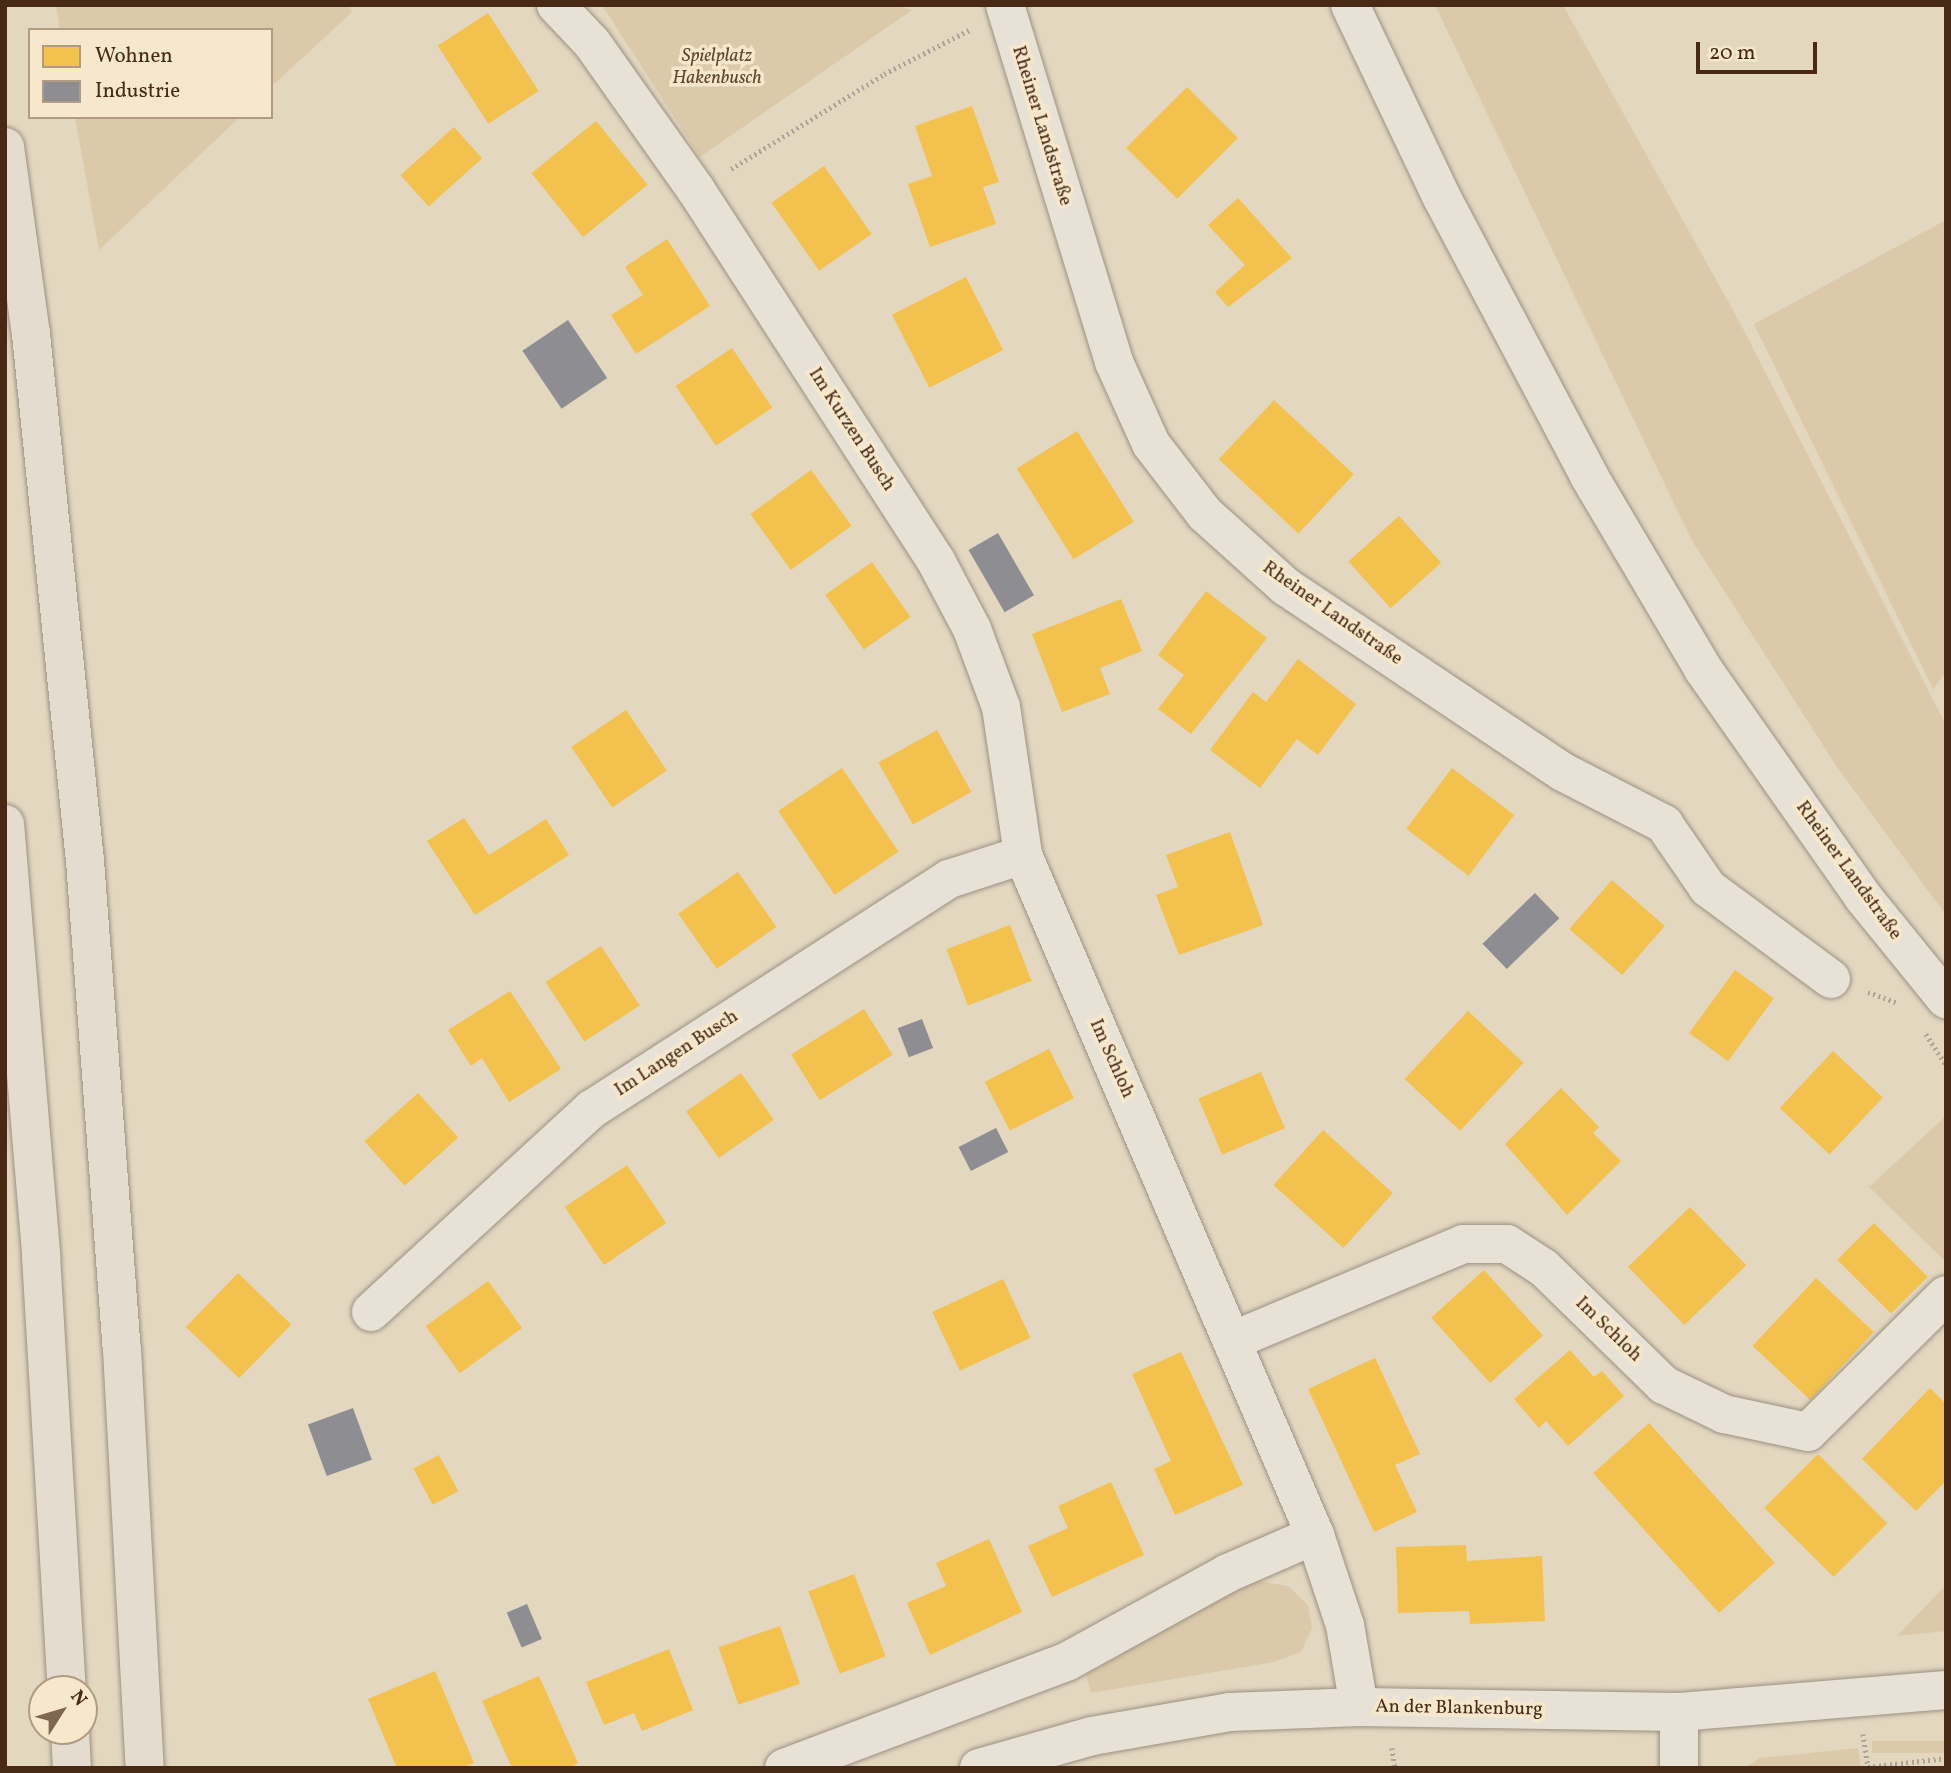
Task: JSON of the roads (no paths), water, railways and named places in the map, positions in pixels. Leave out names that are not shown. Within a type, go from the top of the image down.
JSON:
[{"type":"highway","points":[[5,147],[31,334],[85,861],[122,1349],[145,1768]]},
{"type":"highway","points":[[5,824],[41,1256],[66,1675]]},
{"type":"highway","points":[[71,1745],[72,1768]]},
{"type":"street","name":"Im Kurzen Busch","points":[[556,5],[592,43],[696,191],[936,561],[972,629],[1001,707],[1023,855]]},
{"type":"street","name":"Rheiner Landstraße","points":[[1350,5],[1441,196],[1583,464],[1703,669],[1863,897],[1946,999]]},
{"type":"street","name":"Rheiner Landstraße","points":[[1005,8],[1114,362],[1151,444],[1205,514],[1297,594],[1563,772],[1664,824],[1708,888],[1831,979]]},
{"type":"street","name":"Im Langen Busch","points":[[371,1312],[592,1109],[948,879],[1023,855]]},
{"type":"street","name":"Im Schloh","points":[[1023,855],[1234,1340],[1315,1535],[1345,1625],[1359,1707]]},
{"type":"street","name":"Im Schloh","points":[[1234,1340],[1463,1244],[1507,1244],[1544,1268],[1664,1385],[1724,1414],[1808,1432],[1946,1295]]},
{"type":"street","points":[[784,1768],[1068,1661],[1228,1573],[1315,1535]]},
{"type":"street","name":"An der Blankenburg","points":[[979,1768],[1159,1721],[1230,1712],[1359,1707],[1679,1712],[1946,1690]]},
{"type":"street","points":[[1679,1712],[1679,1768]]},
{"type":"park label","name":"Spielplatz Hakenbusch","points":[[717,68]]}]
